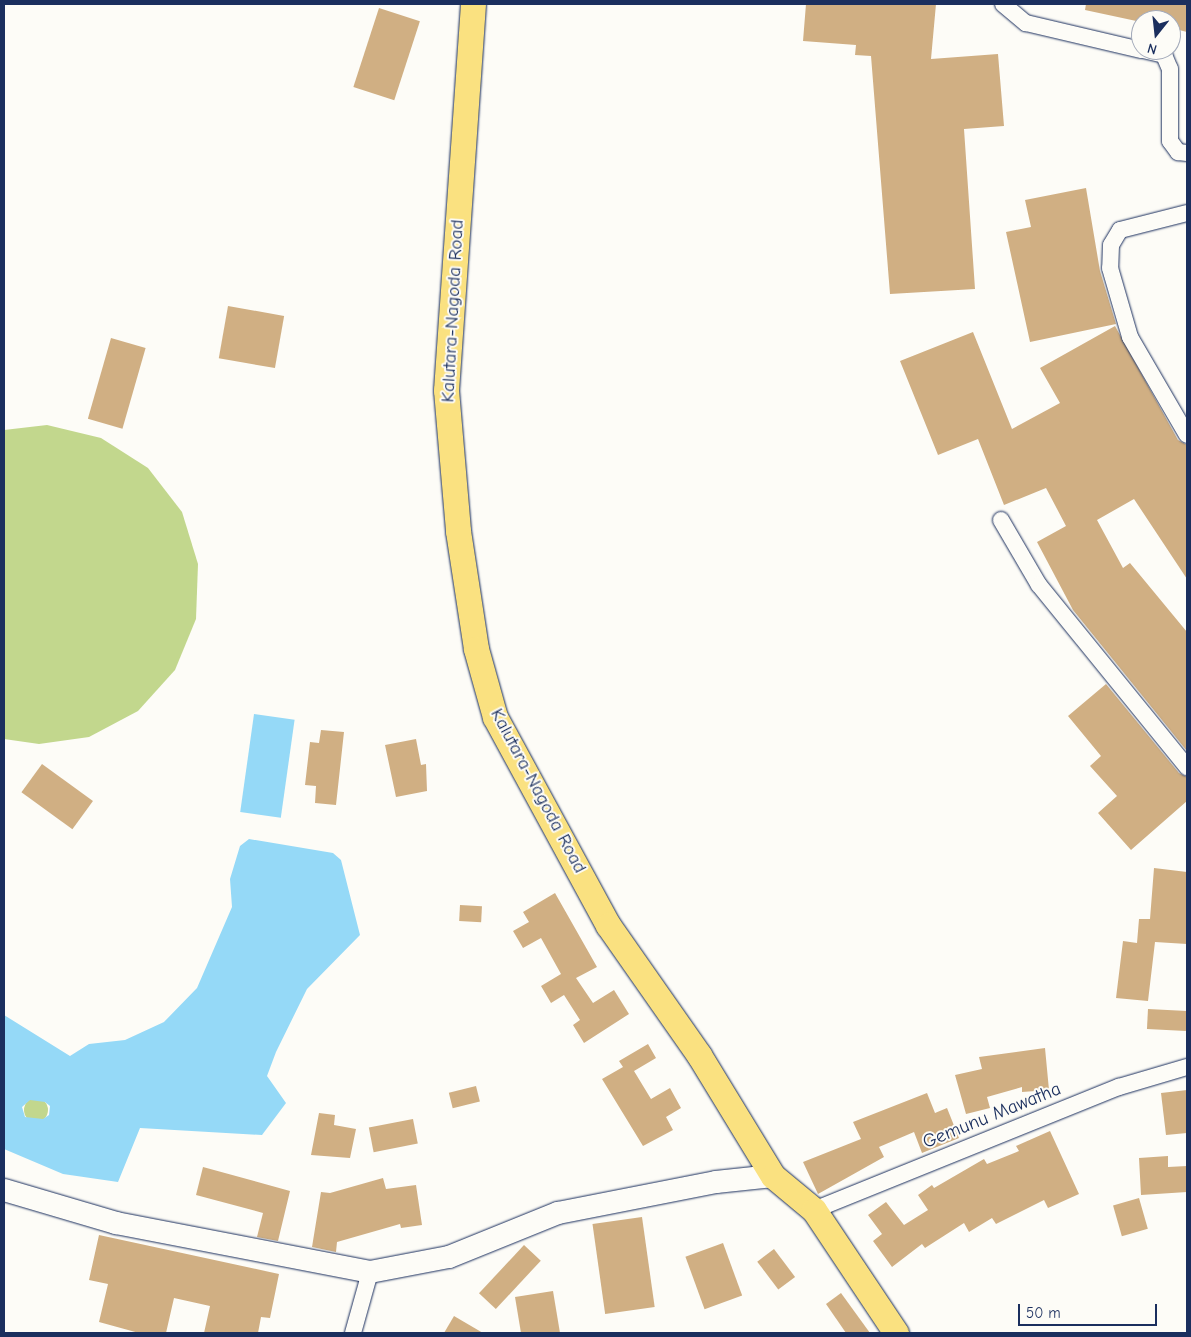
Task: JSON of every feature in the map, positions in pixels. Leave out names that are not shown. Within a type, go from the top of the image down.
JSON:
[{"type":"main road","name":"Kalutara-Nagoda Road","points":[[473,4],[446,390],[458,531],[476,649],[495,717],[608,925],[699,1055],[773,1176],[814,1210],[896,1333]]},
{"type":"street","points":[[1003,4],[1026,23],[1131,47]]},
{"type":"street","points":[[1166,60],[1170,69],[1170,141],[1178,152],[1187,153]]},
{"type":"street","points":[[1187,213],[1120,230],[1111,245],[1110,268],[1130,337],[1187,435]]},
{"type":"street","points":[[1001,520],[1039,585],[1187,767]]},
{"type":"street","name":"Gemunu Mawatha","points":[[814,1210],[1119,1087],[1187,1067]]},
{"type":"street","points":[[4,1190],[116,1223],[370,1272],[450,1257],[558,1213],[716,1182],[773,1176]]},
{"type":"street","points":[[353,1333],[370,1272]]},
{"type":"green space","points":[[47,425],[101,438],[148,468],[182,512],[198,564],[196,619],[175,670],[138,711],[89,737],[39,744],[4,739],[4,430]]},
{"type":"green space","points":[[36,1098],[41,1099],[47,1105],[47,1115],[41,1121],[36,1122],[31,1121],[25,1115],[24,1110],[25,1105],[31,1099]]},
{"type":"water","points":[[254,714],[295,720],[281,818],[240,812]]},
{"type":"water","points":[[249,839],[333,853],[341,860],[360,935],[307,989],[276,1052],[267,1076],[286,1103],[262,1135],[140,1128],[118,1182],[63,1174],[4,1149],[4,1015],[70,1056],[89,1044],[125,1040],[164,1022],[197,988],[232,907],[230,879],[240,846]],"holes":[[[30,1100],[45,1102],[50,1106],[49,1115],[43,1119],[25,1117],[22,1107]]]},
{"type":"building","points":[[806,4],[936,4],[931,59],[998,54],[1004,126],[964,129],[975,289],[890,294],[871,56],[855,55],[856,45],[803,41]]},
{"type":"building","points":[[1086,4],[1187,4],[1187,32],[1181,30],[1181,10],[1131,10],[1131,20],[1085,10]]},
{"type":"building","points":[[379,8],[420,21],[394,100],[353,87]]},
{"type":"building","points":[[1086,188],[1100,271],[1116,324],[1030,342],[1006,232],[1031,227],[1025,200]]},
{"type":"building","points":[[228,306],[284,316],[275,368],[219,358]]},
{"type":"building","points":[[1115,326],[1178,440],[1187,445],[1187,579],[1134,499],[1097,520],[1123,568],[1130,563],[1187,632],[1187,751],[1073,610],[1037,542],[1066,526],[1046,488],[1004,505],[978,439],[938,455],[900,361],[973,332],[1012,429],[1060,403],[1040,368]]},
{"type":"building","points":[[111,338],[146,348],[122,429],[88,419]]},
{"type":"building","points":[[1106,684],[1179,773],[1187,777],[1187,801],[1131,850],[1098,813],[1117,796],[1090,766],[1101,756],[1068,716]]},
{"type":"building","points":[[321,730],[344,732],[336,805],[315,803],[316,786],[305,785],[310,742],[319,743]]},
{"type":"building","points":[[416,739],[421,765],[426,764],[427,791],[396,797],[385,745]]},
{"type":"building","points":[[42,764],[93,801],[72,829],[21,792]]},
{"type":"building","points":[[1154,868],[1187,872],[1187,944],[1155,942],[1148,1001],[1116,998],[1123,941],[1137,943],[1139,919],[1150,919]]},
{"type":"building","points":[[555,893],[597,967],[576,978],[593,1003],[614,990],[629,1014],[584,1043],[573,1025],[580,1020],[564,995],[551,1003],[541,986],[561,974],[541,938],[523,948],[513,931],[529,922],[523,912]]},
{"type":"building","points":[[460,905],[482,906],[481,922],[459,921]]},
{"type":"building","points":[[1148,1009],[1187,1011],[1186,1031],[1147,1029]]},
{"type":"building","points":[[648,1044],[656,1058],[634,1071],[651,1099],[670,1088],[681,1108],[666,1117],[673,1130],[643,1146],[602,1079],[623,1067],[619,1061]]},
{"type":"building","points":[[1045,1048],[1049,1090],[1022,1092],[1022,1087],[987,1097],[990,1108],[966,1114],[955,1075],[982,1069],[979,1057]]},
{"type":"building","points":[[476,1086],[480,1102],[453,1108],[449,1093]]},
{"type":"building","points":[[1187,1090],[1187,1133],[1166,1135],[1161,1093]]},
{"type":"building","points":[[927,1093],[935,1113],[947,1108],[959,1138],[922,1153],[914,1132],[879,1147],[884,1157],[818,1194],[803,1162],[861,1139],[853,1122]]},
{"type":"building","points":[[319,1113],[335,1115],[334,1125],[356,1129],[350,1158],[311,1155]]},
{"type":"building","points":[[413,1119],[418,1144],[374,1152],[369,1128]]},
{"type":"building","points":[[1050,1131],[1079,1194],[1048,1208],[1044,1200],[996,1224],[992,1218],[969,1232],[964,1223],[925,1248],[922,1244],[892,1267],[873,1241],[882,1234],[868,1215],[886,1202],[904,1225],[928,1210],[918,1195],[932,1185],[934,1188],[984,1159],[987,1164],[1019,1151],[1016,1146]]},
{"type":"building","points":[[1168,1156],[1168,1167],[1187,1166],[1187,1192],[1141,1195],[1139,1158]]},
{"type":"building","points":[[203,1167],[290,1191],[278,1241],[257,1237],[263,1213],[196,1195]]},
{"type":"building","points":[[383,1178],[386,1189],[416,1185],[422,1225],[401,1228],[400,1224],[337,1242],[336,1252],[312,1247],[321,1192],[330,1193]]},
{"type":"building","points":[[1139,1198],[1148,1229],[1122,1236],[1113,1205]]},
{"type":"building","points":[[642,1217],[655,1307],[605,1314],[592,1224]]},
{"type":"building","points":[[99,1235],[279,1274],[270,1318],[261,1317],[258,1333],[204,1333],[210,1306],[174,1298],[166,1333],[139,1333],[99,1322],[108,1284],[89,1280]]},
{"type":"building","points":[[723,1243],[742,1296],[705,1309],[685,1257]]},
{"type":"building","points":[[524,1245],[541,1261],[496,1309],[479,1293]]},
{"type":"building","points":[[774,1249],[795,1277],[778,1290],[757,1262]]},
{"type":"building","points":[[553,1291],[560,1333],[521,1333],[515,1297]]},
{"type":"building","points":[[841,1293],[870,1333],[846,1333],[826,1304]]},
{"type":"building","points":[[454,1316],[483,1333],[444,1333]]}]
